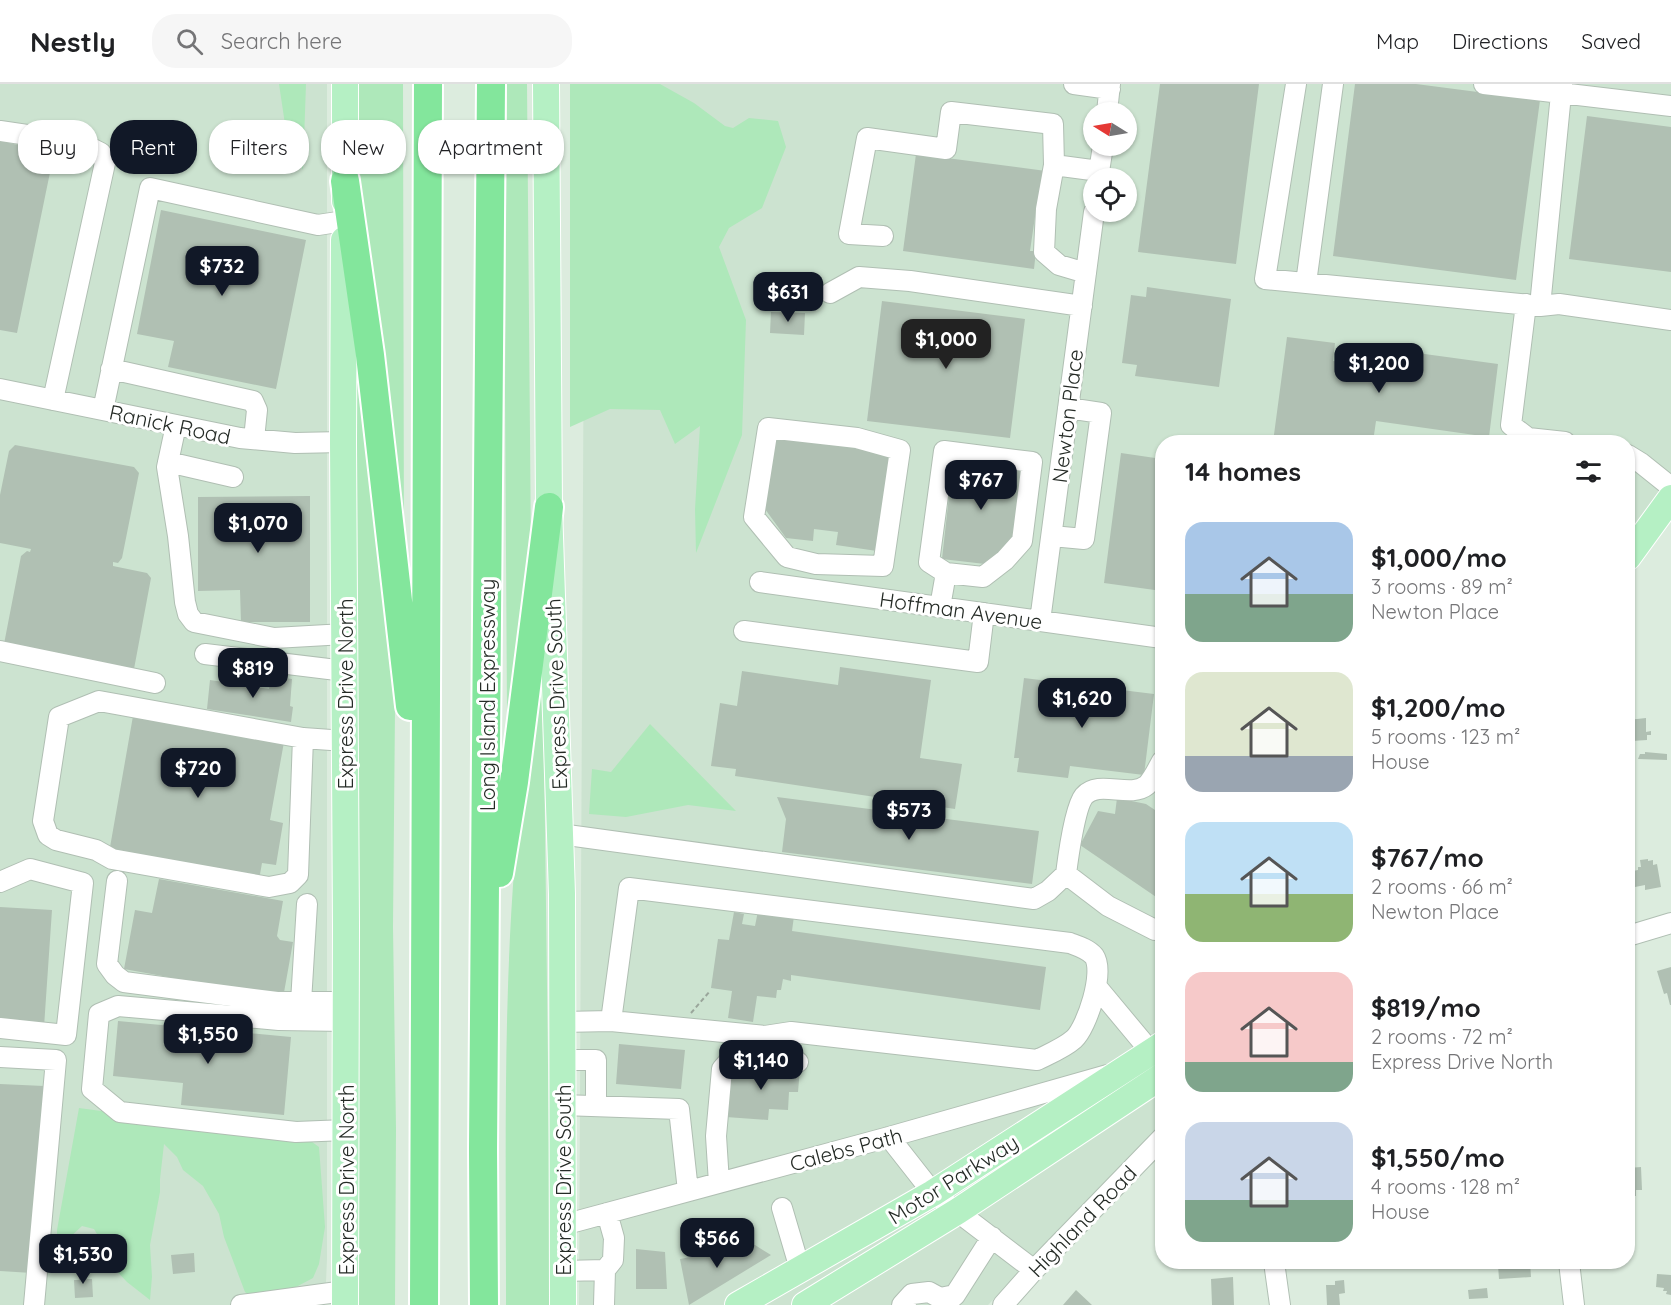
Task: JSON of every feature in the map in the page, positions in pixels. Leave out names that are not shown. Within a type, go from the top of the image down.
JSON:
[{"type":"highway","points":[[424,1305],[428,84]]},
{"type":"highway","name":"Long Island Expressway","points":[[484,1305],[491,84]]},
{"type":"highway","points":[[345,181],[370,355],[410,706],[425,1022]]},
{"type":"highway","points":[[485,936],[500,871],[514,782],[549,507]]},
{"type":"main road","name":"Express Drive North","points":[[345,84],[343,442],[345,1298]]},
{"type":"main road","name":"Express Drive South","points":[[546,84],[549,507],[561,834],[563,1305]]},
{"type":"main road","points":[[1635,547],[1671,498]]},
{"type":"main road","name":"Motor Parkway","points":[[738,1305],[933,1193],[1155,1049]]},
{"type":"main road","name":"Motor Parkway","points":[[805,1305],[831,1298],[958,1211],[1155,1083]]},
{"type":"street","points":[[1074,84],[1110,87],[1108,102]]},
{"type":"street","points":[[1296,84],[1265,279],[1533,305],[1559,304],[1671,320]]},
{"type":"street","points":[[1306,283],[1333,84]]},
{"type":"street","points":[[1484,84],[1561,89],[1671,106]]},
{"type":"street","points":[[1524,435],[1511,425],[1533,305],[1561,89]]},
{"type":"street","points":[[883,236],[849,234],[867,138],[945,149],[951,112],[1053,124],[1054,165],[1046,209],[1044,252],[1059,265],[1086,273]]},
{"type":"street","points":[[0,131],[81,143],[101,153],[105,163],[53,399]]},
{"type":"street","points":[[1054,165],[1083,171]]},
{"type":"street","points":[[103,410],[150,188],[318,225],[344,221]]},
{"type":"street","name":"Newton Place","points":[[1040,621],[1093,222]]},
{"type":"street","points":[[830,293],[859,277],[910,281],[1082,306]]},
{"type":"street","points":[[111,369],[253,401],[257,410],[254,439]]},
{"type":"street","name":"Ranick Road","points":[[0,389],[254,439],[295,443],[343,442]]},
{"type":"street","points":[[1052,536],[1084,539],[1101,413],[1068,408]]},
{"type":"street","points":[[176,425],[167,467],[185,602],[188,614],[194,622],[274,638],[345,634]]},
{"type":"street","points":[[768,428],[857,438],[900,450],[883,566],[816,564],[787,557],[754,518],[768,428]]},
{"type":"street","points":[[944,451],[1032,462],[1022,541],[1005,560],[983,577],[946,573],[929,562],[944,451]]},
{"type":"street","points":[[1635,459],[1671,487]]},
{"type":"street","points":[[168,462],[233,477]]},
{"type":"street","points":[[812,590],[816,564]]},
{"type":"street","points":[[940,607],[946,573]]},
{"type":"street","name":"Hoffman Avenue","points":[[760,582],[1155,637]]},
{"type":"street","points":[[744,632],[978,662],[984,613]]},
{"type":"street","points":[[0,651],[155,683]]},
{"type":"street","points":[[205,654],[345,671]]},
{"type":"street","points":[[303,738],[298,875],[290,883],[268,887],[112,859],[96,850],[56,840],[48,835],[43,821],[59,717],[99,700],[303,738],[345,741]]},
{"type":"street","points":[[561,834],[1034,899],[1048,891],[1066,874],[1072,835],[1083,797],[1093,790],[1136,789],[1146,785],[1155,772]]},
{"type":"street","points":[[0,882],[30,869],[83,883],[66,1035],[0,1028]]},
{"type":"street","points":[[1066,874],[1108,906],[1155,930]]},
{"type":"street","points":[[117,881],[107,963],[115,975],[124,982],[273,1001],[301,1002],[346,1012]]},
{"type":"street","points":[[562,1022],[611,1021],[765,1036],[791,1032],[1037,1060],[1074,1039],[1083,1027],[1096,986],[1098,967],[1094,956],[1084,948],[1070,943],[629,888],[611,1021]]},
{"type":"street","points":[[301,1002],[307,904]]},
{"type":"street","points":[[1635,934],[1671,923]]},
{"type":"street","points":[[1096,986],[1155,1046]]},
{"type":"street","points":[[346,1012],[279,1020],[118,1006],[99,1014],[92,1089],[120,1112],[296,1132],[346,1130]]},
{"type":"street","points":[[719,1183],[716,1136],[722,1069],[737,1056],[798,1062]]},
{"type":"street","points":[[0,1057],[56,1060],[34,1305]]},
{"type":"street","points":[[562,1060],[596,1060],[596,1106]]},
{"type":"street","name":"Calebs Path","points":[[564,1225],[889,1137],[1126,1069]]},
{"type":"street","points":[[562,1105],[679,1109],[688,1191]]},
{"type":"street","points":[[889,1137],[933,1193],[1034,1270]]},
{"type":"street","name":"Highland Road","points":[[1003,1305],[1155,1145]]},
{"type":"street","points":[[782,1208],[800,1269]]},
{"type":"street","points":[[604,1305],[605,1270],[614,1260],[614,1238],[607,1213]]},
{"type":"street","points":[[902,1305],[912,1294],[929,1292],[950,1300],[992,1237]]},
{"type":"street","points":[[1275,1269],[1280,1305]]},
{"type":"street","points":[[1570,1269],[1574,1305]]},
{"type":"street","points":[[563,1271],[605,1270]]},
{"type":"street","points":[[241,1305],[345,1298]]},
{"type":"shaded area","points":[[0,84],[327,84],[327,120],[321,120],[321,174],[327,174],[327,1259],[325,1305],[0,1305]]},
{"type":"shaded area","points":[[585,84],[1671,84],[1671,505],[1635,562],[1635,435],[1155,435],[1155,1133],[988,1305],[579,1305]]},
{"type":"green space","points":[[279,84],[306,84],[305,120],[284,120]]},
{"type":"green space","points":[[356,84],[403,84],[403,120],[357,120]]},
{"type":"green space","points":[[507,84],[527,84],[527,120],[507,120]]},
{"type":"green space","points":[[570,84],[660,84],[694,103],[725,126],[733,128],[749,118],[778,121],[786,147],[762,208],[729,228],[719,247],[746,320],[742,435],[696,553],[695,509],[700,426],[675,444],[660,410],[610,409],[570,427]]},
{"type":"green space","points":[[360,174],[403,174],[404,561],[400,561]]},
{"type":"green space","points":[[506,174],[528,174],[531,552],[513,714],[507,712]]},
{"type":"green space","points":[[357,352],[380,517],[395,710],[393,927],[396,1129],[395,1305],[354,1305],[353,530]]},
{"type":"green space","points":[[543,666],[551,1305],[506,1305],[506,1046],[511,916],[522,787]]},
{"type":"green space","points":[[650,724],[736,811],[688,805],[626,817],[589,814],[592,769],[611,772]]},
{"type":"green space","points":[[79,1108],[308,1139],[319,1147],[325,1227],[319,1264],[313,1278],[279,1296],[254,1299],[245,1292],[224,1237],[219,1214],[203,1186],[183,1170],[177,1157],[164,1144],[160,1192],[150,1245],[152,1277],[150,1300],[127,1282],[109,1263],[103,1244],[94,1229],[82,1226],[68,1239],[57,1259],[57,1230]]},
{"type":"building","points":[[1160,84],[1259,84],[1236,264],[1138,252]]},
{"type":"building","points":[[1355,84],[1416,84],[1540,100],[1516,280],[1333,256]]},
{"type":"building","points":[[1587,116],[1671,127],[1671,272],[1569,259]]},
{"type":"building","points":[[0,141],[18,145],[18,174],[50,174],[17,333],[0,330]]},
{"type":"building","points":[[916,154],[1046,171],[1044,190],[1039,189],[1030,251],[1036,251],[1034,269],[903,251]]},
{"type":"building","points":[[161,210],[306,240],[276,389],[168,367],[174,341],[137,334]]},
{"type":"building","points":[[1147,287],[1231,299],[1219,387],[1135,376],[1137,365],[1122,363],[1131,295],[1146,297]]},
{"type":"building","points":[[882,301],[1025,319],[1010,438],[867,421]]},
{"type":"building","points":[[771,312],[805,313],[804,335],[770,333]]},
{"type":"building","points":[[1287,337],[1335,343],[1333,361],[1363,365],[1366,346],[1498,364],[1489,435],[1376,421],[1374,435],[1274,435]]},
{"type":"building","points":[[774,437],[890,452],[877,551],[836,545],[838,532],[814,529],[813,541],[786,538],[765,509]]},
{"type":"building","points":[[15,445],[134,467],[139,473],[122,558],[118,563],[113,562],[113,566],[147,573],[151,578],[134,669],[4,644],[21,556],[27,551],[30,552],[31,549],[0,543],[0,495],[9,451]]},
{"type":"building","points":[[1121,453],[1155,458],[1155,590],[1104,583]]},
{"type":"building","points":[[953,460],[1022,468],[1013,542],[985,564],[942,559]]},
{"type":"building","points":[[310,496],[310,622],[241,622],[240,590],[198,591],[198,497]]},
{"type":"building","points":[[840,667],[931,680],[920,758],[962,764],[955,809],[735,776],[736,769],[711,766],[720,703],[737,706],[742,671],[838,685]]},
{"type":"building","points":[[271,676],[292,679],[291,722],[207,709],[210,680],[269,689]]},
{"type":"building","points":[[1024,678],[1154,694],[1144,775],[1070,766],[1068,778],[1017,772],[1019,758],[1014,758]]},
{"type":"building","points":[[133,716],[284,742],[270,820],[283,823],[276,865],[262,863],[259,880],[109,853]]},
{"type":"building","points":[[1646,718],[1646,732],[1651,731],[1651,735],[1647,735],[1647,740],[1635,741],[1635,719]]},
{"type":"building","points":[[1645,752],[1667,754],[1667,760],[1638,759],[1640,754],[1645,754]]},
{"type":"building","points":[[777,797],[1039,831],[1032,884],[782,852],[786,819]]},
{"type":"building","points":[[1117,798],[1146,804],[1155,810],[1155,896],[1080,845],[1098,811],[1115,814]]},
{"type":"building","points":[[1640,860],[1653,860],[1653,865],[1657,864],[1661,887],[1645,890],[1645,885],[1635,887],[1635,871],[1641,867]]},
{"type":"building","points":[[159,879],[283,901],[277,936],[280,940],[293,942],[283,998],[124,969],[135,910],[152,913]]},
{"type":"building","points":[[0,907],[52,910],[44,1027],[0,1024]]},
{"type":"building","points":[[758,911],[794,916],[792,931],[1046,967],[1040,1010],[791,975],[791,981],[783,979],[781,990],[777,990],[776,998],[757,996],[753,1022],[728,1018],[732,991],[711,988],[718,939],[729,940],[734,912],[744,914],[742,924],[755,926]]},
{"type":"building","points":[[1671,967],[1671,1005],[1670,1005],[1657,971]]},
{"type":"building","points":[[118,1021],[291,1037],[284,1115],[181,1105],[183,1083],[113,1076]]},
{"type":"building","points":[[619,1044],[685,1050],[681,1089],[616,1084]]},
{"type":"building","points":[[746,1064],[800,1068],[798,1092],[789,1092],[788,1110],[769,1109],[768,1120],[726,1117],[729,1077],[744,1079]]},
{"type":"building","points":[[0,1084],[44,1086],[32,1273],[0,1271]]},
{"type":"building","points":[[1635,1167],[1641,1167],[1642,1190],[1636,1190],[1636,1196],[1635,1196]]},
{"type":"building","points":[[755,1245],[771,1255],[689,1305],[680,1259]]},
{"type":"building","points":[[636,1249],[665,1252],[667,1289],[636,1289]]},
{"type":"building","points":[[194,1253],[195,1272],[173,1274],[171,1255]]},
{"type":"building","points":[[78,1267],[87,1267],[87,1279],[92,1279],[93,1297],[75,1298],[74,1280],[79,1280]]},
{"type":"building","points":[[1498,1269],[1530,1269],[1531,1277],[1499,1279]]},
{"type":"building","points":[[1657,1274],[1671,1275],[1671,1295],[1663,1291],[1664,1288],[1656,1287]]},
{"type":"building","points":[[1233,1277],[1234,1305],[1212,1305],[1211,1279]]},
{"type":"building","points":[[1344,1280],[1345,1293],[1339,1294],[1340,1305],[1327,1305],[1326,1285],[1335,1285],[1335,1281]]},
{"type":"building","points":[[1487,1288],[1488,1298],[1469,1299],[1468,1290]]},
{"type":"building","points":[[1076,1290],[1092,1305],[1063,1305]]}]
